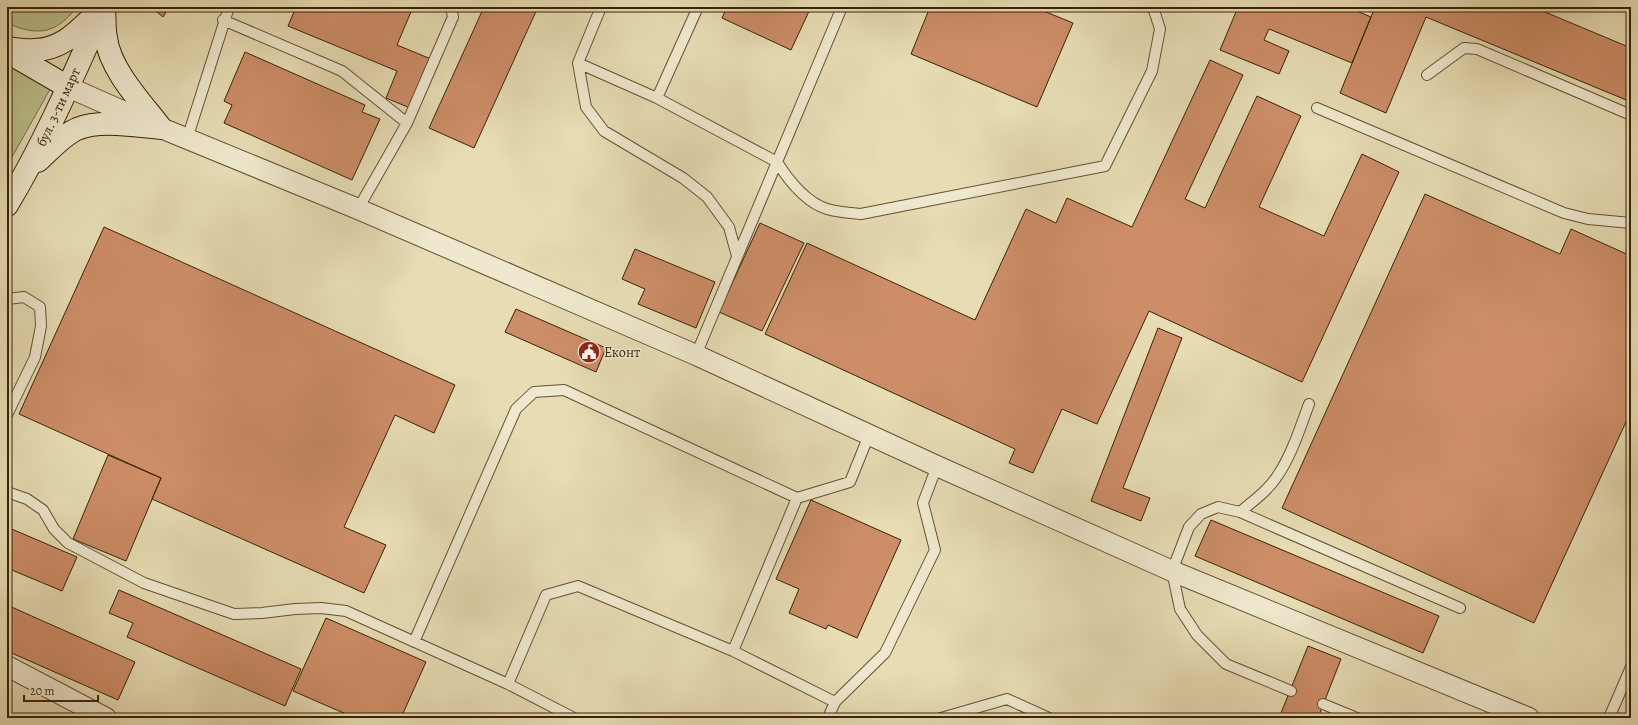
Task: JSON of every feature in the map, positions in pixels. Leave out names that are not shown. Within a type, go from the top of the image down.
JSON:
[{"type":"main road","points":[[7,49],[35,50],[50,48],[63,43],[103,7]]},
{"type":"main road","points":[[103,7],[106,39],[111,56],[125,81],[161,128]]},
{"type":"main road","name":"бул. 3-ти март","points":[[7,205],[29,168],[68,87],[103,7]]},
{"type":"main road","points":[[7,49],[18,58],[68,87]]},
{"type":"main road","points":[[29,168],[61,140],[77,129],[94,125],[111,124],[161,128]]},
{"type":"street","points":[[68,87],[161,128],[358,209],[696,355],[937,466],[1172,571],[1529,718]]},
{"type":"street","points":[[7,666],[106,718]]},
{"type":"lane","points":[[187,138],[228,7]]},
{"type":"lane","points":[[358,209],[407,122],[453,17],[451,7]]},
{"type":"lane","points":[[601,7],[578,63],[586,107],[604,131],[683,178],[707,197],[729,227],[737,256]]},
{"type":"lane","points":[[657,98],[698,7]]},
{"type":"lane","points":[[696,355],[842,7]]},
{"type":"lane","points":[[578,63],[657,98],[777,162],[784,174],[806,198],[826,209],[861,214],[1105,166],[1152,71],[1160,29],[1153,7]]},
{"type":"lane","points":[[223,20],[342,71],[407,122]]},
{"type":"lane","points":[[1428,75],[1464,48],[1477,49],[1631,115]]},
{"type":"lane","points":[[1317,108],[1564,213],[1588,220],[1631,223]]},
{"type":"lane","points":[[7,299],[24,297],[40,307],[42,326],[35,356],[7,415]]},
{"type":"lane","points":[[414,642],[516,409],[534,392],[564,390],[797,498],[850,482],[869,435]]},
{"type":"lane","points":[[1240,512],[1262,494],[1278,476],[1290,454],[1309,404]]},
{"type":"lane","points":[[828,718],[835,702],[885,653],[935,550],[923,503],[937,466]]},
{"type":"lane","points":[[7,492],[28,499],[43,510],[54,529],[68,544],[144,583],[234,614],[262,613],[301,608],[321,608],[346,611],[508,684],[574,718]]},
{"type":"lane","points":[[733,651],[797,498]]},
{"type":"lane","points":[[1290,691],[1226,664],[1197,635],[1180,609],[1172,571],[1189,527],[1201,514],[1218,507],[1240,512],[1460,608]]},
{"type":"lane","points":[[508,684],[546,595],[578,586],[733,651],[835,702]]},
{"type":"lane","points":[[1609,718],[1631,667]]},
{"type":"lane","points":[[941,718],[1007,699],[1049,718]]},
{"type":"lane","points":[[1323,704],[1357,718]]},
{"type":"green space","points":[[7,7],[77,7],[62,23],[50,29],[34,31],[22,29],[7,22]]},
{"type":"green space","points":[[7,65],[34,79],[53,84],[7,166]]},
{"type":"building","points":[[151,7],[169,7],[163,17]]},
{"type":"building","points":[[296,7],[413,7],[397,45],[431,59],[410,108],[386,98],[397,71],[288,26]]},
{"type":"building","points":[[484,7],[538,7],[474,148],[429,128]]},
{"type":"building","points":[[727,7],[811,7],[791,50],[722,18]]},
{"type":"building","points":[[930,7],[1034,7],[1073,23],[1037,107],[911,54]]},
{"type":"building","points":[[1238,7],[1347,7],[1371,17],[1352,63],[1269,29],[1264,40],[1289,51],[1279,74],[1220,50]]},
{"type":"building","points":[[1375,7],[1533,7],[1631,48],[1631,102],[1426,17],[1386,113],[1340,93]]},
{"type":"building","points":[[245,52],[365,105],[362,112],[380,119],[352,180],[224,123],[232,105],[224,101]]},
{"type":"building","points":[[1210,60],[1243,75],[1185,199],[1205,208],[1257,96],[1301,116],[1259,207],[1324,236],[1362,154],[1399,172],[1302,382],[1149,311],[1097,424],[1062,409],[1033,473],[1009,463],[1015,449],[765,334],[807,243],[975,320],[1026,209],[1056,223],[1067,198],[1132,227]]},
{"type":"building","points":[[1425,194],[1560,254],[1571,229],[1631,256],[1631,411],[1534,623],[1282,508]]},
{"type":"building","points":[[760,223],[804,243],[762,331],[719,312]]},
{"type":"building","points":[[104,227],[455,385],[434,433],[395,415],[344,527],[386,545],[364,593],[152,499],[161,478],[19,414]]},
{"type":"building","points":[[635,249],[715,282],[696,328],[638,304],[645,289],[622,279]]},
{"type":"building","points":[[516,309],[606,348],[596,372],[505,332]]},
{"type":"building","points":[[1158,328],[1182,338],[1123,488],[1150,498],[1141,521],[1091,501]]},
{"type":"building","points":[[108,455],[161,478],[126,561],[73,539]]},
{"type":"building","points":[[811,500],[901,540],[857,638],[828,625],[826,629],[789,613],[799,589],[776,579]]},
{"type":"building","points":[[1211,520],[1439,616],[1423,653],[1195,556]]},
{"type":"building","points":[[7,527],[77,557],[62,591],[7,568]]},
{"type":"building","points":[[119,590],[301,669],[285,706],[127,637],[133,623],[109,613]]},
{"type":"building","points":[[7,605],[135,662],[118,700],[7,651]]},
{"type":"building","points":[[326,618],[426,662],[401,718],[355,718],[293,691]]},
{"type":"building","points":[[1308,646],[1341,659],[1318,718],[1279,718]]},
{"type":"place","name":"Еконт","points":[[589,352]]}]
